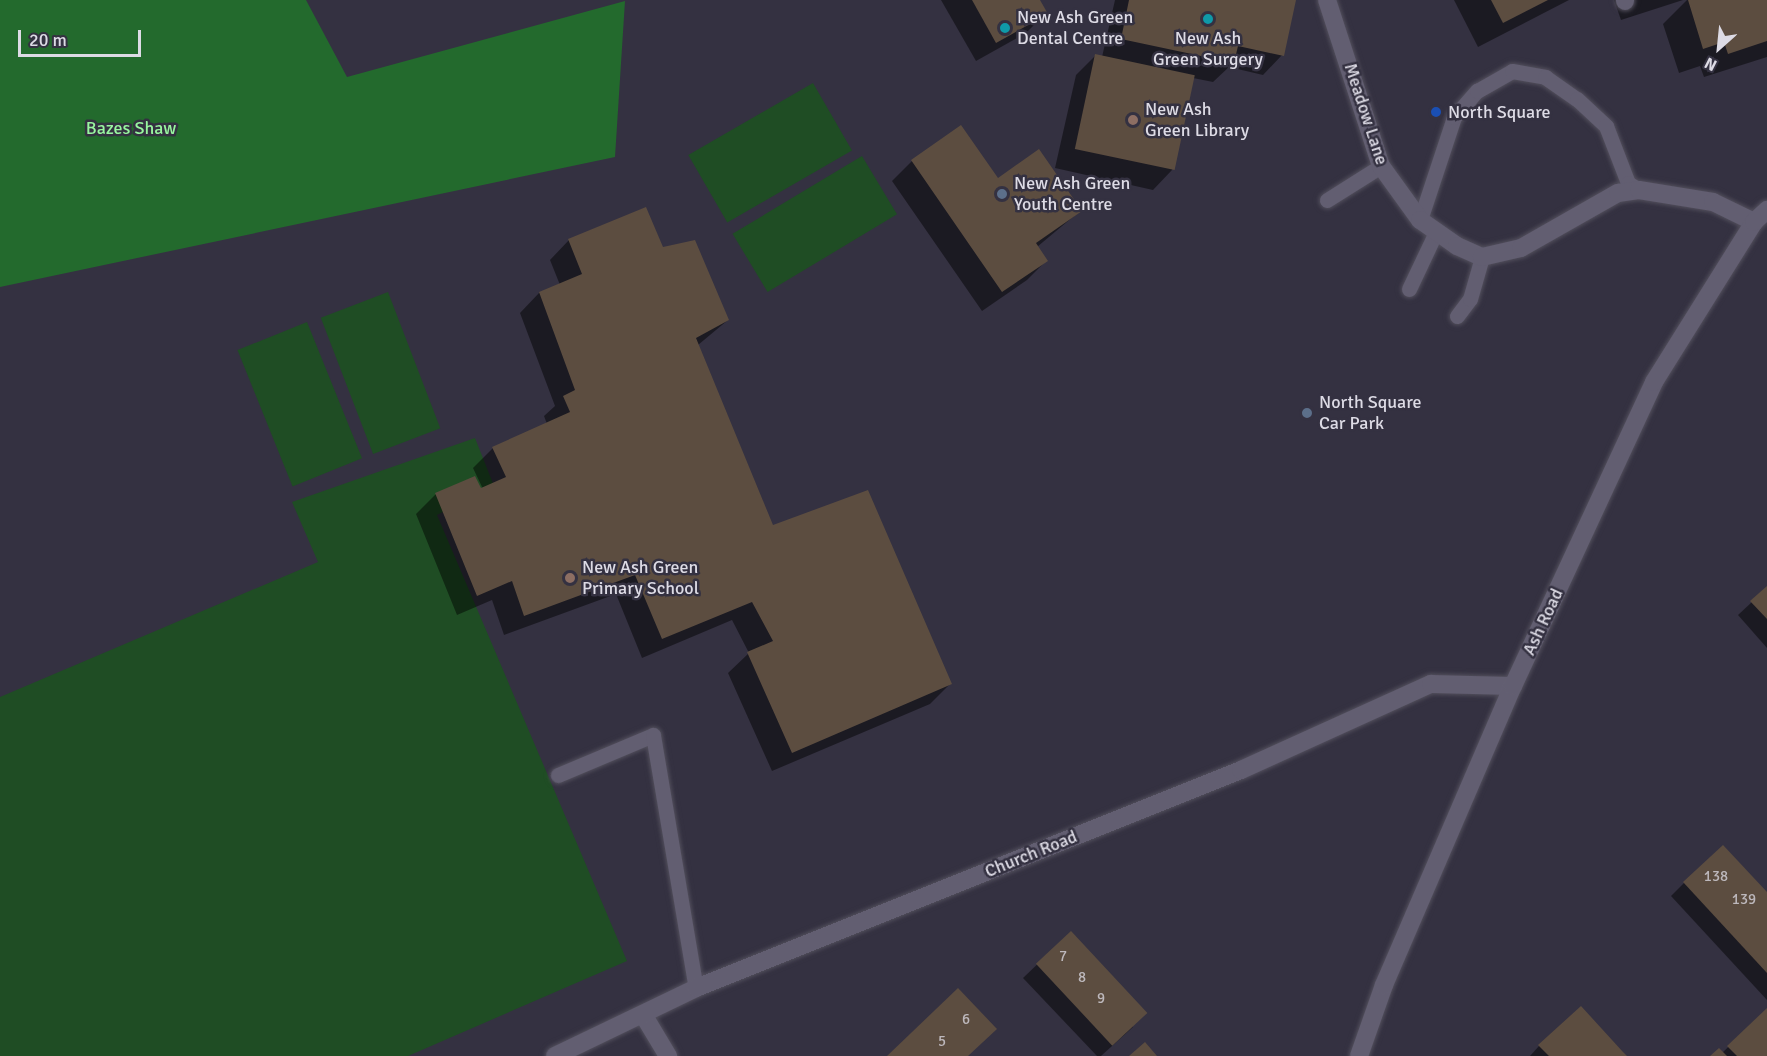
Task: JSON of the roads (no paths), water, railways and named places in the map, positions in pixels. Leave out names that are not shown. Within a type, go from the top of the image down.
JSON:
[{"type":"street","name":"Meadow Lane","points":[[1327,0],[1381,166],[1420,220]]},
{"type":"street","points":[[1420,220],[1435,234],[1482,257],[1521,248],[1618,193],[1639,190],[1713,202],[1760,216]]},
{"type":"street","name":"Ash Road","points":[[1359,1056],[1384,985],[1513,686],[1654,382],[1760,216]]},
{"type":"street","name":"Church Road","points":[[555,1056],[644,1016],[696,988],[1241,770],[1431,684],[1513,686]]},
{"type":"street","points":[[644,1016],[668,1056]]},
{"type":"lane","points":[[1420,220],[1454,117],[1477,91],[1512,71],[1545,77],[1585,106],[1606,126],[1628,183],[1639,190]]},
{"type":"lane","points":[[1327,200],[1381,166]]},
{"type":"lane","points":[[1409,289],[1435,234]]},
{"type":"lane","points":[[1457,316],[1470,299],[1482,257]]},
{"type":"lane","points":[[558,775],[653,735],[696,988]]},
{"type":"place","name":"New Ash Green Surgery","points":[[1208,19]]},
{"type":"place","name":"New Ash Green Dental Centre","points":[[1005,28]]},
{"type":"place","name":"North Square","points":[[1436,112]]},
{"type":"place","name":"New Ash Green Library","points":[[1133,120]]},
{"type":"place","name":"New Ash Green Youth Centre","points":[[1002,194]]},
{"type":"place","name":"North Square Car Park","points":[[1307,413]]},
{"type":"place","name":"New Ash Green Primary School","points":[[570,578]]},
{"type":"park label","name":"Bazes Shaw","points":[[131,128]]}]
